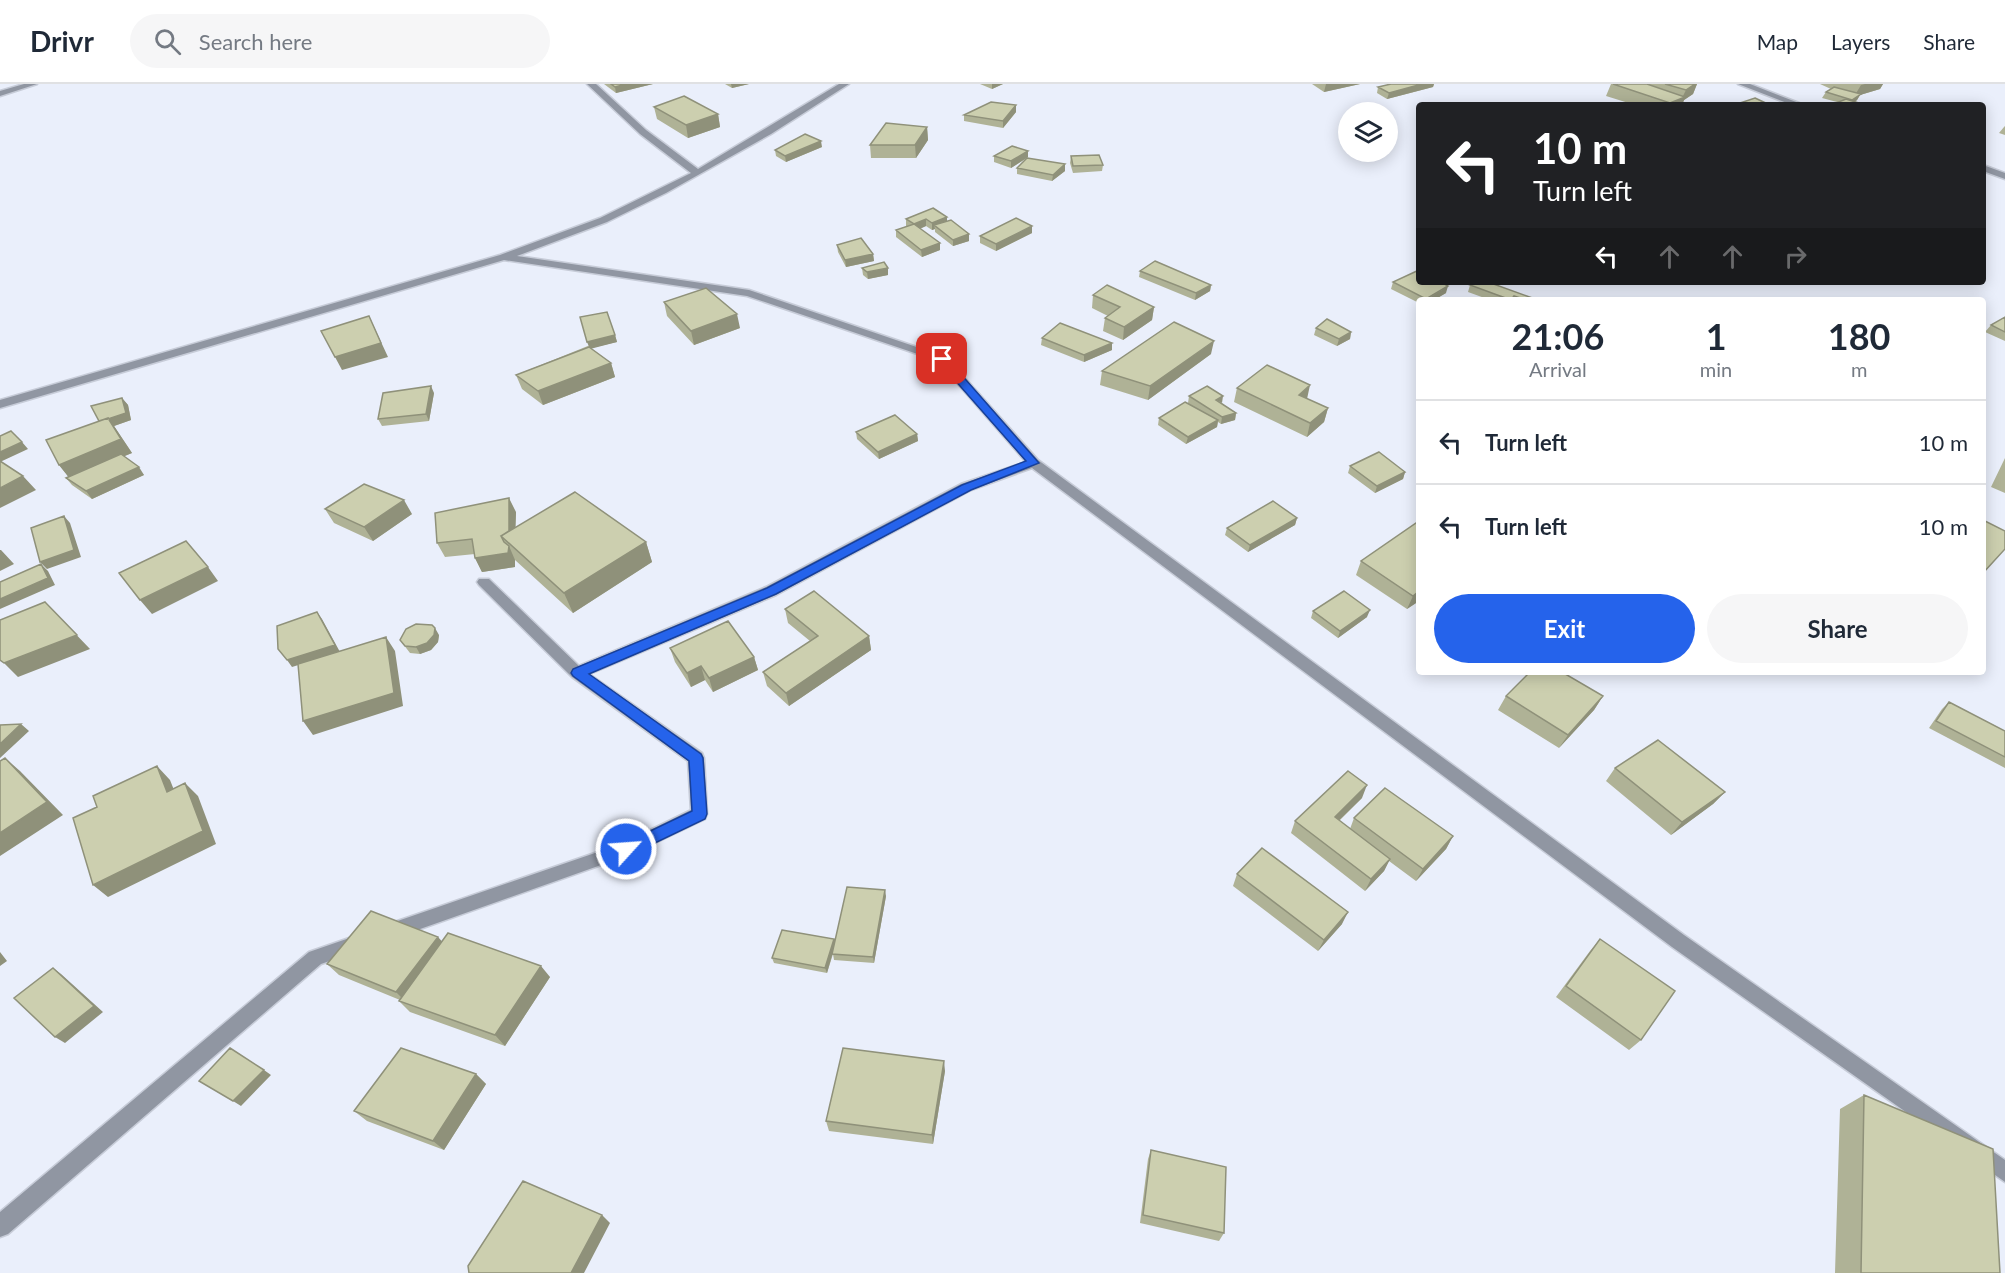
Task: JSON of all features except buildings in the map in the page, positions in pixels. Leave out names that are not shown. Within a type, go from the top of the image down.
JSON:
[{"type":"street","points":[[0,94],[33,84]]},
{"type":"street","points":[[591,84],[643,132],[696,172]]},
{"type":"street","points":[[0,404],[504,257],[625,209],[777,128],[845,84]]},
{"type":"street","points":[[1742,84],[1792,102]]},
{"type":"street","points":[[1986,169],[2005,176]]},
{"type":"street","points":[[504,257],[749,293],[942,359],[1034,463],[1678,941],[2005,1172]]},
{"type":"street","points":[[577,673],[771,591],[966,487],[1034,463]]},
{"type":"street","points":[[0,1226],[315,958],[626,849],[699,814],[696,758],[577,673],[484,582]]},
{"type":"route","points":[[626,849],[699,814],[696,758],[577,673],[771,591],[966,487],[1034,463],[942,359]]}]
